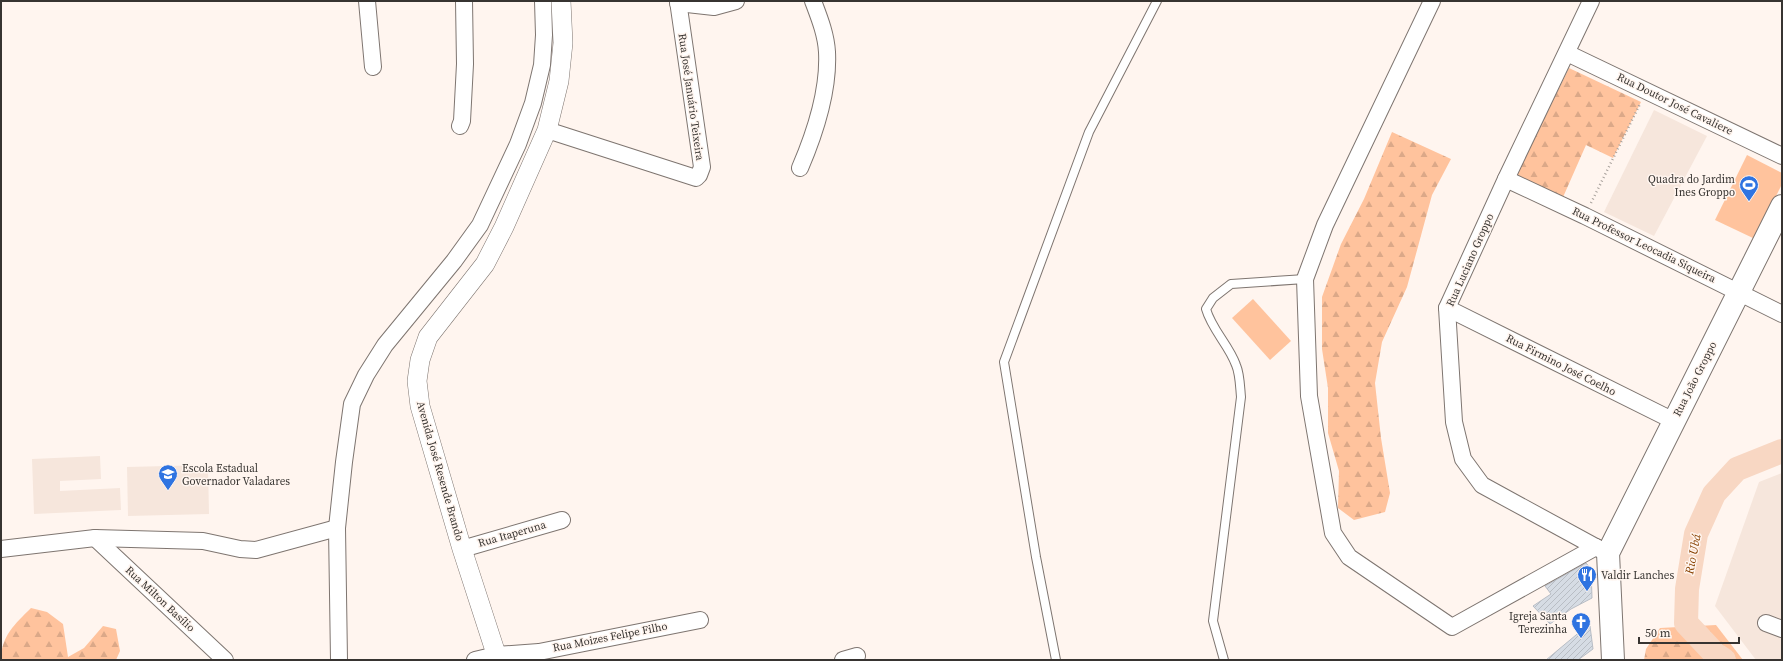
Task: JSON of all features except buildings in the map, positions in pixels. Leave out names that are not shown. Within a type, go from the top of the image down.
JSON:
[{"type":"main road","name":"Rua João Groppo","points":[[1602,550],[1674,421],[1782,206]]},
{"type":"main road","points":[[1602,550],[1613,660]]},
{"type":"street","points":[[367,1],[373,67]]},
{"type":"street","points":[[460,126],[462,121],[465,64],[464,1]]},
{"type":"street","points":[[339,660],[337,528],[352,404],[366,374],[385,345],[449,267],[480,225],[518,144],[533,103],[542,65],[544,35],[543,1]]},
{"type":"street","name":"Avenida José Resende Brando","points":[[497,658],[462,549],[420,406],[417,381],[420,360],[428,338],[485,264],[504,227],[547,130],[559,81],[563,42],[561,1]]},
{"type":"street","points":[[678,2],[714,7],[736,1]]},
{"type":"street","points":[[800,168],[811,142],[820,108],[826,70],[827,51],[822,26],[813,1]]},
{"type":"street","points":[[1432,1],[1325,225],[1305,279],[1309,396],[1333,533],[1349,557],[1452,627],[1602,550]]},
{"type":"street","name":"Rua Luciano Groppo","points":[[1590,1],[1447,308],[1454,422],[1463,459],[1482,485],[1602,550]]},
{"type":"street","name":"Rua José Januário Teixeira","points":[[547,130],[696,178],[699,175],[702,166],[678,2]]},
{"type":"street","name":"Rua Doutor José Cavaliere","points":[[1567,53],[1782,156]]},
{"type":"street","name":"Rua Professor Leocadia Siqueira","points":[[1506,179],[1739,291],[1782,314]]},
{"type":"street","name":"Rua Firmino José Coelho","points":[[1447,308],[1674,421]]},
{"type":"street","name":"Rua Itaperuna","points":[[462,549],[562,520]]},
{"type":"street","points":[[1,549],[95,538],[203,541],[240,549],[256,550],[337,528]]},
{"type":"street","name":"Rua Milton Basílio","points":[[95,538],[226,660]]},
{"type":"street","name":"Rua Moizes Felipe Filho","points":[[475,660],[539,652],[700,620]]},
{"type":"street","points":[[1766,623],[1782,629]]},
{"type":"lane","points":[[1056,660],[1036,557],[1004,362],[1090,132],[1157,1]]},
{"type":"lane","points":[[1224,660],[1213,621],[1241,397],[1237,366],[1225,344],[1209,321],[1206,309],[1213,298],[1231,284],[1305,279]]},
{"type":"path","points":[[1585,216],[1646,91]]},
{"type":"shaded area","points":[[1654,110],[1707,136],[1654,236],[1604,212]]},
{"type":"shaded area","points":[[100,456],[101,479],[60,481],[60,491],[120,488],[121,510],[34,514],[32,459]]},
{"type":"shaded area","name":"Escola Estadual Governador Valadares","points":[[208,465],[209,514],[128,516],[127,467]]},
{"type":"shaded area","points":[[1782,473],[1782,660],[1756,660],[1715,606],[1759,482]]},
{"type":"green space","points":[[1569,68],[1641,102],[1613,158],[1586,145],[1560,204],[1514,180]]},
{"type":"green space","points":[[1392,132],[1451,159],[1432,195],[1407,287],[1382,342],[1375,383],[1381,438],[1390,493],[1385,512],[1354,520],[1338,508],[1339,471],[1328,433],[1328,388],[1322,349],[1322,297],[1341,244],[1364,199]]},
{"type":"green space","name":"Quadra do Jardim Ines Groppo","points":[[1747,155],[1782,173],[1782,184],[1755,239],[1715,220]]},
{"type":"green space","points":[[1253,299],[1291,341],[1270,360],[1232,318]]},
{"type":"green space","points":[[31,608],[47,612],[63,624],[68,657],[84,648],[103,626],[116,629],[120,651],[116,660],[1,660],[3,644],[6,637],[14,625]]},
{"type":"green space","points":[[1716,625],[1743,660],[1644,660],[1646,649],[1660,628]]},
{"type":"waterway","name":"Rio Ubá","points":[[1724,660],[1715,654],[1686,623],[1687,589],[1696,534],[1714,494],[1737,469],[1782,451]]},
{"type":"place","name":"Quadra do Jardim Ines Groppo","points":[[1749,202]]},
{"type":"place","name":"Escola Estadual Governador Valadares","points":[[168,491]]},
{"type":"place","name":"Valdir Lanches","points":[[1587,592]]},
{"type":"place","name":"Igreja Santa Terezinha","points":[[1581,639]]}]
